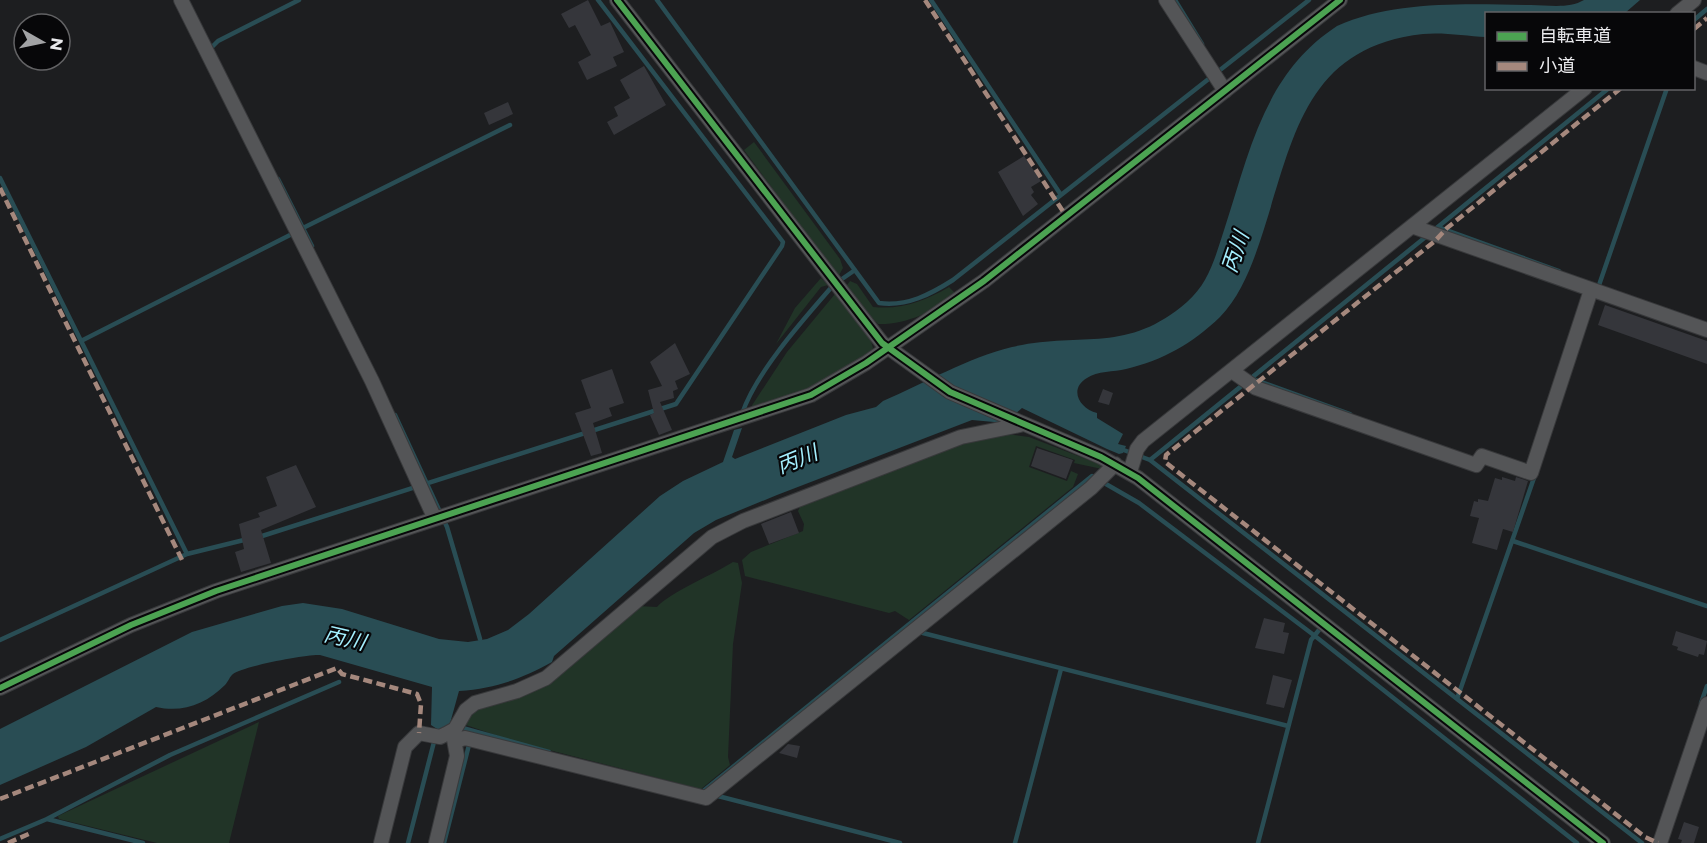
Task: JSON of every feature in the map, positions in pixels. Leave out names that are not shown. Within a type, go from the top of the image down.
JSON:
[{"type":"street","points":[[181,0],[372,381],[419,484],[440,517]]},
{"type":"street","points":[[617,0],[865,324],[892,351],[950,392],[1130,472],[1603,843]]},
{"type":"street","points":[[1166,0],[1222,87]]},
{"type":"street","points":[[0,688],[131,625],[186,603],[811,395],[892,351],[984,281],[1222,87],[1340,0]]},
{"type":"street","points":[[1679,12],[1694,0]]},
{"type":"street","points":[[1130,472],[1135,454],[1143,441],[1197,396],[1241,378],[1583,90]]},
{"type":"street","points":[[1420,228],[1707,330]]},
{"type":"street","points":[[1241,378],[1465,462],[1476,465],[1482,456],[1531,473],[1595,291]]},
{"type":"street","points":[[436,843],[457,756],[454,734],[466,710],[475,703],[517,691],[556,670],[689,554],[729,527],[962,437],[1017,423]]},
{"type":"street","points":[[381,843],[405,747],[419,733],[454,734],[695,796],[710,794],[1099,480],[1115,464]]},
{"type":"street","points":[[1660,843],[1707,704]]},
{"type":"green space","points":[[754,142],[840,259],[843,268],[838,277],[744,150]]},
{"type":"green space","points":[[821,278],[828,285],[821,287],[776,344],[795,308]]},
{"type":"green space","points":[[850,281],[857,284],[873,307],[903,306],[949,287],[956,294],[920,316],[899,322],[878,324],[845,288]]},
{"type":"green space","points":[[835,294],[871,341],[873,348],[870,354],[808,390],[749,410],[787,352]]},
{"type":"green space","points":[[1006,434],[1029,437],[1104,466],[1102,469],[1074,463],[1075,460],[1036,446],[1029,467],[1067,481],[1071,471],[1078,474],[1073,487],[909,620],[895,611],[889,613],[745,576],[742,560],[751,552],[803,531],[804,524],[798,511],[802,503],[958,444]]},
{"type":"green space","points":[[733,562],[738,563],[742,583],[733,644],[728,757],[730,765],[701,789],[510,740],[463,724],[470,713],[482,705],[524,694],[637,606],[657,607],[681,590]]},
{"type":"green space","points":[[259,722],[229,843],[157,843],[59,819],[58,816]]},
{"type":"water","name":"丙川","points":[[1584,0],[1640,0],[1626,12],[1485,12],[1485,37],[1423,34],[1384,42],[1353,57],[1330,77],[1311,101],[1297,129],[1252,264],[1228,308],[1199,335],[1165,356],[1140,365],[1091,376],[1081,382],[1077,393],[1078,398],[1091,411],[1097,413],[1097,418],[1123,434],[1118,444],[1126,446],[1123,453],[1119,454],[1107,449],[1022,408],[1005,423],[972,420],[716,520],[694,533],[554,656],[552,662],[507,682],[459,691],[449,727],[440,731],[431,725],[432,687],[320,655],[302,656],[239,671],[232,675],[218,692],[202,702],[176,709],[156,707],[86,747],[0,785],[0,729],[192,632],[282,606],[303,603],[342,609],[439,639],[468,642],[487,639],[508,630],[529,614],[660,496],[683,481],[723,462],[734,430],[742,428],[732,457],[735,459],[846,415],[876,407],[883,401],[946,371],[995,352],[1037,343],[1123,335],[1144,329],[1165,318],[1187,302],[1207,277],[1263,115],[1293,66],[1313,45],[1337,26],[1382,12],[1431,5],[1558,6]]},
{"type":"building","points":[[588,0],[601,26],[610,22],[624,52],[613,57],[617,66],[587,80],[578,62],[591,55],[575,25],[569,28],[561,14]]},
{"type":"building","points":[[644,66],[666,105],[614,135],[607,122],[618,116],[614,107],[630,98],[620,80]]},
{"type":"building","points":[[508,102],[513,114],[489,125],[484,113]]},
{"type":"building","points":[[1024,156],[1041,181],[1031,187],[1034,192],[1031,195],[1038,204],[1023,216],[998,172]]},
{"type":"building","points":[[1605,305],[1707,341],[1707,364],[1598,325]]},
{"type":"building","points":[[675,343],[690,374],[675,381],[678,389],[673,391],[674,398],[660,402],[672,430],[659,435],[650,415],[654,413],[648,390],[662,386],[650,362]]},
{"type":"building","points":[[612,369],[624,403],[609,408],[612,416],[593,423],[602,453],[591,456],[575,413],[591,408],[581,380]]},
{"type":"building","points":[[1103,389],[1113,393],[1109,405],[1098,402]]},
{"type":"building","points":[[1037,448],[1073,460],[1066,479],[1031,466]]},
{"type":"building","points":[[296,465],[316,507],[261,530],[271,563],[241,572],[235,552],[244,549],[239,524],[260,517],[258,513],[277,506],[266,477]]},
{"type":"building","points":[[1502,477],[1515,481],[1516,477],[1528,481],[1513,532],[1503,529],[1497,550],[1472,543],[1479,518],[1470,516],[1474,501],[1478,502],[1478,499],[1488,501],[1495,478],[1502,480]]},
{"type":"building","points":[[791,512],[799,533],[769,544],[761,524]]},
{"type":"building","points":[[1264,618],[1285,623],[1283,632],[1289,633],[1284,654],[1255,648]]},
{"type":"building","points":[[1676,631],[1707,641],[1704,655],[1699,654],[1698,657],[1677,650],[1678,647],[1672,645]]},
{"type":"building","points":[[1273,675],[1292,680],[1284,708],[1266,704]]},
{"type":"building","points":[[788,744],[800,746],[797,758],[779,753]]},
{"type":"building","points":[[1684,822],[1699,827],[1694,843],[1681,843],[1682,840],[1678,839]]},
{"type":"waterway","points":[[212,47],[218,41],[299,0]]},
{"type":"waterway","points":[[259,537],[676,404],[782,246],[783,242],[598,0]]},
{"type":"waterway","points":[[657,0],[879,303],[889,304],[918,298],[953,280],[1309,0]]},
{"type":"waterway","points":[[931,0],[1061,195]]},
{"type":"waterway","points":[[1175,0],[1202,44]]},
{"type":"waterway","points":[[1695,19],[1707,9]]},
{"type":"waterway","points":[[1434,230],[1607,90]]},
{"type":"waterway","points":[[1598,288],[1666,90]]},
{"type":"waterway","points":[[303,228],[510,125]]},
{"type":"waterway","points":[[0,178],[187,554]]},
{"type":"waterway","points":[[278,179],[312,246]]},
{"type":"waterway","points":[[1438,227],[1559,271]]},
{"type":"waterway","points":[[81,341],[292,234]]},
{"type":"waterway","points":[[1150,460],[1428,235]]},
{"type":"waterway","points":[[842,279],[855,270]]},
{"type":"waterway","points":[[742,414],[748,398],[768,365],[830,289]]},
{"type":"waterway","points":[[1253,379],[1350,414]]},
{"type":"waterway","points":[[395,415],[447,527],[480,639]]},
{"type":"waterway","points":[[1121,449],[1150,460],[1642,843]]},
{"type":"waterway","points":[[1457,699],[1535,475]]},
{"type":"waterway","points":[[699,791],[702,792],[1092,476],[1139,503],[1315,636],[1577,843]]},
{"type":"waterway","points":[[0,640],[187,554],[248,539]]},
{"type":"waterway","points":[[1513,541],[1707,606]]},
{"type":"waterway","points":[[1258,843],[1311,640],[1319,630]]},
{"type":"waterway","points":[[919,632],[1288,726]]},
{"type":"waterway","points":[[1015,843],[1061,669]]},
{"type":"waterway","points":[[47,819],[170,755],[339,682]]},
{"type":"waterway","points":[[1701,703],[1707,686]]},
{"type":"waterway","points":[[459,727],[549,752]]},
{"type":"waterway","points":[[408,843],[435,738]]},
{"type":"waterway","points":[[444,843],[470,741]]},
{"type":"waterway","points":[[714,795],[900,843]]},
{"type":"waterway","points":[[0,839],[47,819],[143,843]]},
{"type":"marked path","points":[[925,0],[1066,216]]},
{"type":"marked path","points":[[1695,28],[1707,18]]},
{"type":"marked path","points":[[1619,90],[1447,228],[1435,241],[1166,455],[1165,462],[1645,837],[1658,843]]},
{"type":"marked path","points":[[0,188],[183,562]]},
{"type":"marked path","points":[[0,799],[337,668],[342,674],[417,694],[421,704],[419,733]]},
{"type":"marked path","points":[[8,843],[31,833]]},
{"type":"cycle path","points":[[617,0],[882,343],[950,392],[1101,457],[1138,478],[1603,843]]},
{"type":"cycle path","points":[[0,688],[131,625],[216,591],[811,395],[866,363],[984,281],[1340,0]]}]
